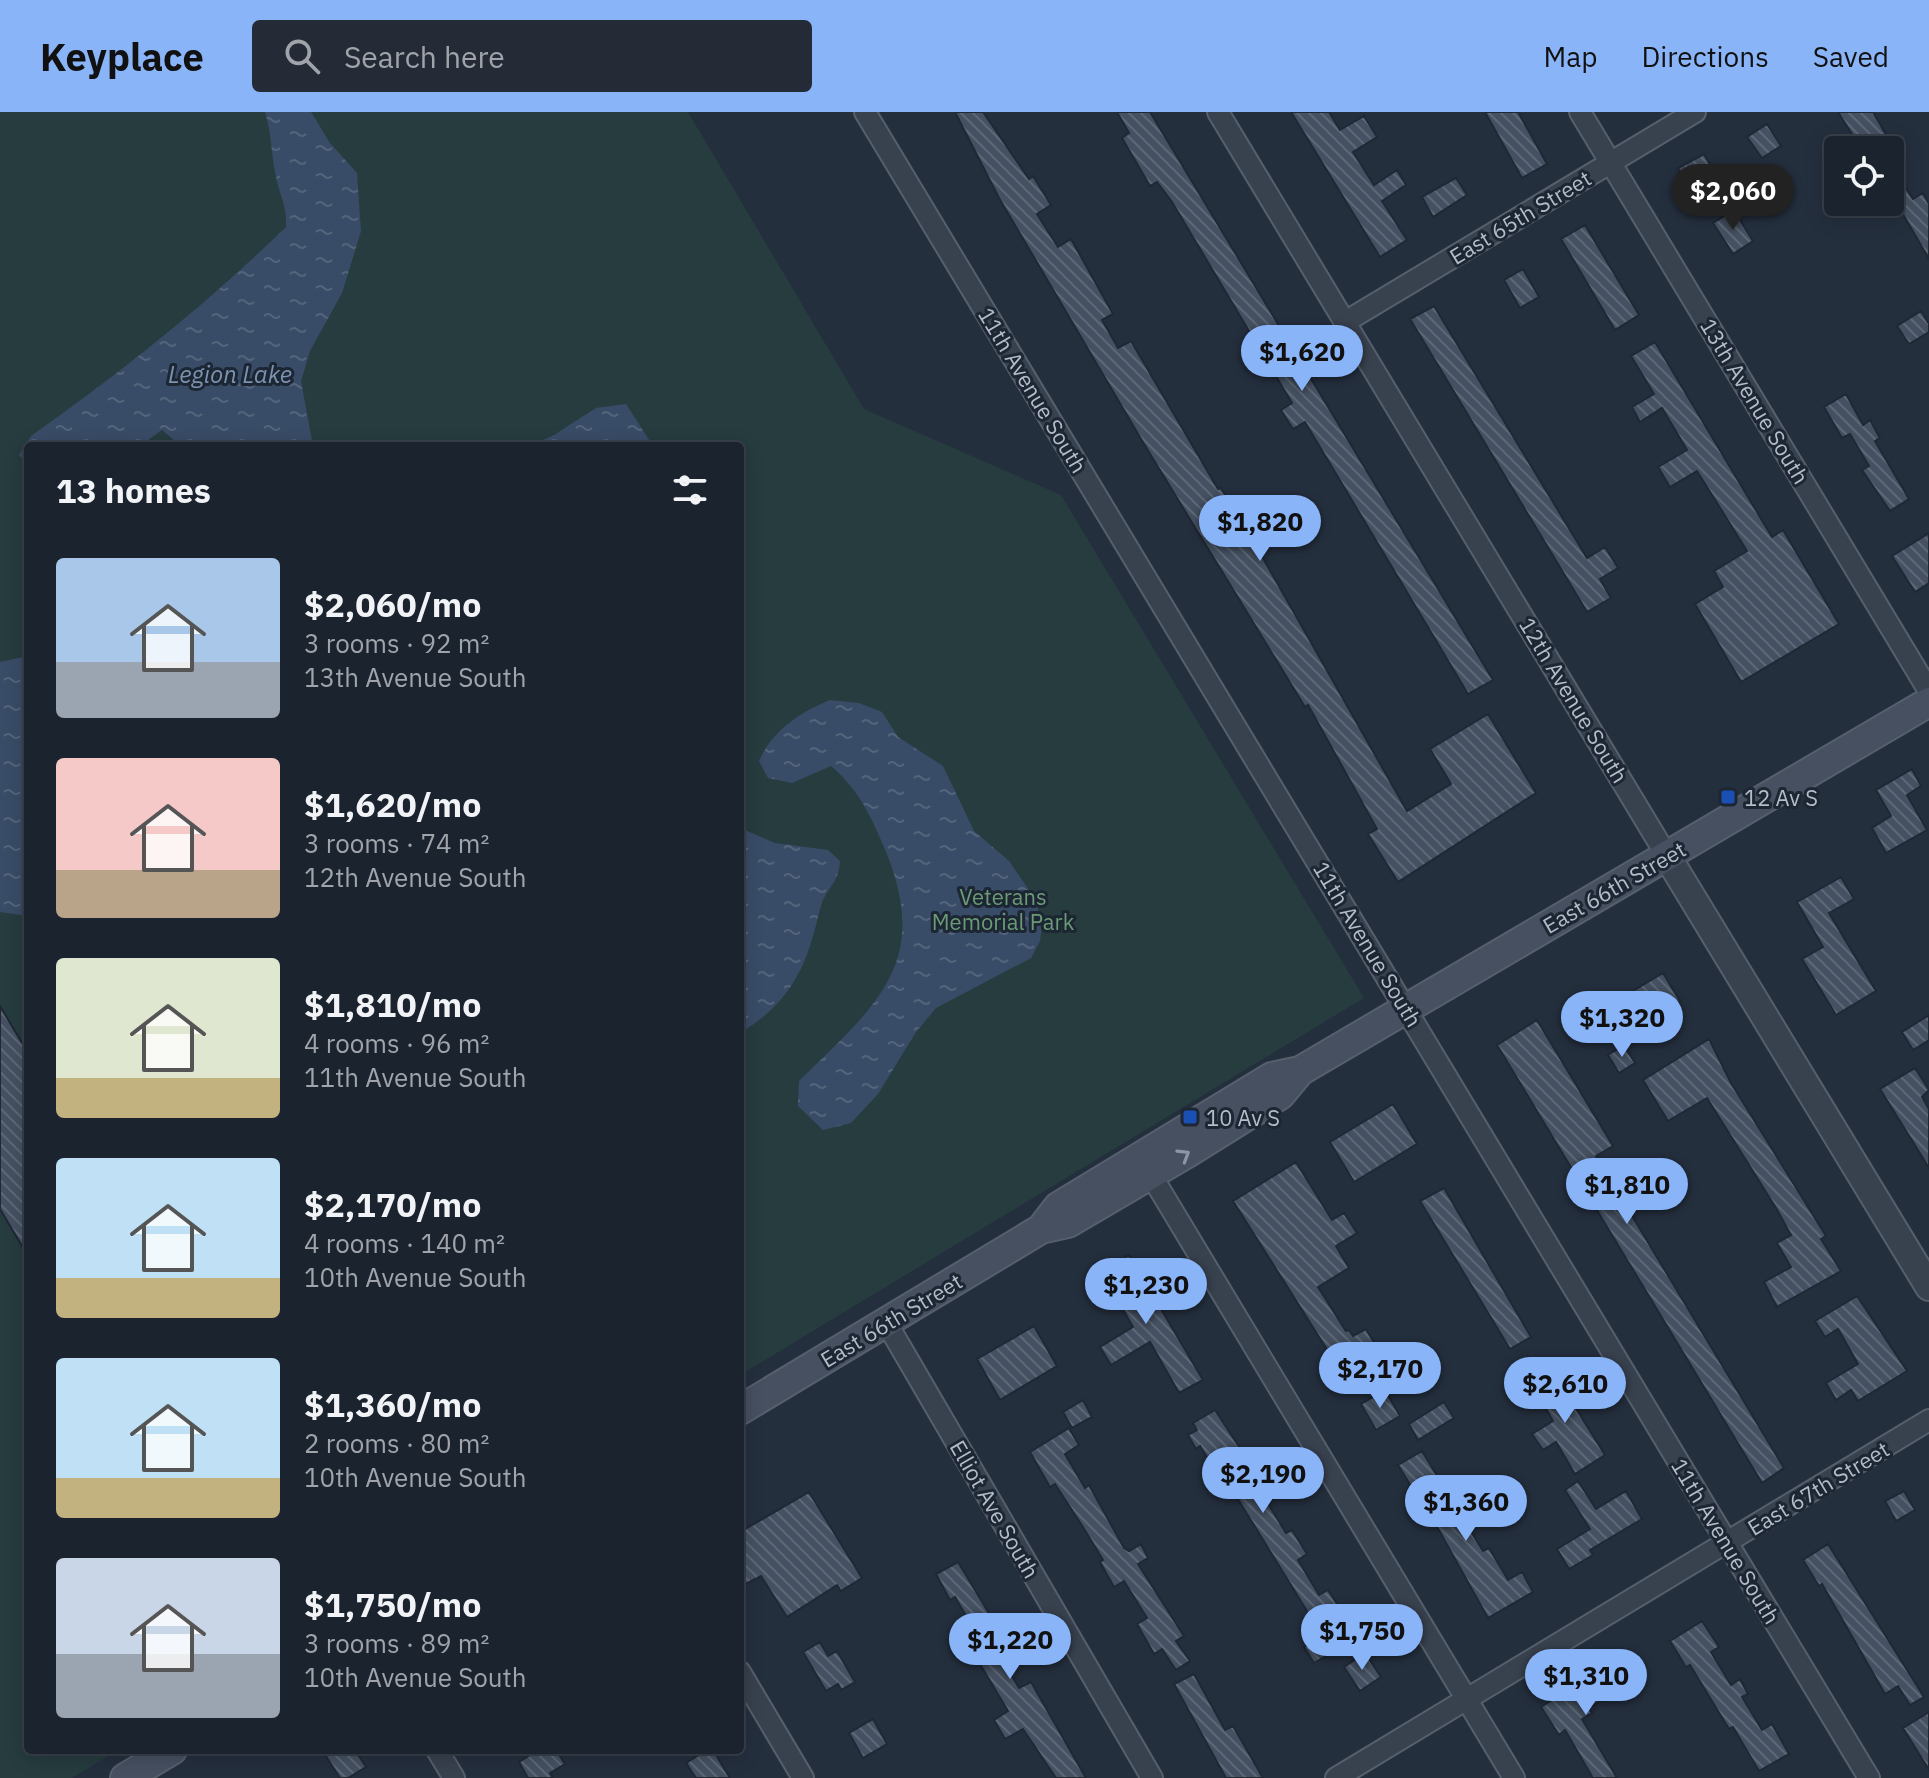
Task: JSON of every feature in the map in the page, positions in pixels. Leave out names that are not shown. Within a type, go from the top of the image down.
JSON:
[{"type":"main road","name":"East 66th Street","points":[[1041,1229],[1058,1207],[1272,1077],[1300,1071],[1929,702]]},
{"type":"main road","name":"East 66th Street","points":[[744,1408],[1041,1229],[1068,1223],[1151,1175],[1280,1095],[1300,1071]]},
{"type":"main road","points":[[125,1778],[165,1754]]},
{"type":"street","name":"11th Avenue South","points":[[865,112],[1869,1778]]},
{"type":"street","name":"12th Avenue South","points":[[1218,112],[1929,1287]]},
{"type":"street","name":"13th Avenue South","points":[[1580,112],[1929,691]]},
{"type":"street","name":"East 65th Street","points":[[1345,322],[1695,112]]},
{"type":"street","points":[[1151,1175],[1514,1778]]},
{"type":"street","name":"Elliot Ave South","points":[[886,1322],[1152,1778]]},
{"type":"street","name":"East 67th Street","points":[[1336,1778],[1929,1420]]},
{"type":"street","points":[[744,1679],[803,1778]]},
{"type":"street","points":[[439,1754],[454,1778]]},
{"type":"green space","name":"Veterans Memorial Park","points":[[0,112],[688,112],[864,409],[1061,495],[1364,998],[744,1373],[744,442],[24,442],[24,1754],[111,1754],[72,1778],[0,1778]]},
{"type":"water","name":"Legion Lake","points":[[265,112],[311,112],[330,143],[357,173],[361,231],[342,293],[310,351],[301,381],[312,442],[176,442],[162,430],[146,442],[27,442],[163,336],[286,227]]},
{"type":"water","points":[[626,404],[650,442],[539,442],[554,435],[596,408]]},
{"type":"water","points":[[24,657],[24,915],[0,912],[0,662]]},
{"type":"water","points":[[830,700],[859,703],[882,712],[898,737],[943,766],[974,831],[1009,861],[1035,899],[1042,924],[1040,941],[1031,958],[936,1008],[916,1032],[878,1094],[851,1123],[823,1130],[798,1106],[799,1081],[873,1004],[889,979],[899,952],[902,922],[898,887],[884,847],[868,813],[849,784],[831,766],[792,783],[768,778],[759,761],[771,740],[788,724]]},
{"type":"water","points":[[744,830],[775,843],[828,850],[840,861],[836,877],[823,900],[800,970],[785,995],[744,1030]]},
{"type":"building","points":[[955,112],[983,112],[1029,179],[1033,176],[1051,205],[1037,214],[1058,247],[1071,239],[1113,314],[1102,320],[1118,348],[1131,341],[1218,489],[1221,488],[1256,546],[1407,811],[1451,784],[1430,749],[1488,714],[1536,793],[1398,882],[1368,834],[1377,829],[1308,705],[1305,707],[1144,444],[999,198]]},
{"type":"building","points":[[1117,112],[1150,112],[1493,680],[1468,694],[1305,422],[1293,429],[1281,410],[1292,403],[1172,202],[1157,182],[1150,186],[1122,138],[1129,133]]},
{"type":"building","points":[[1291,112],[1329,112],[1340,130],[1364,116],[1377,137],[1353,152],[1374,185],[1397,170],[1406,185],[1382,201],[1407,240],[1380,257]]},
{"type":"building","points":[[1485,112],[1518,112],[1547,164],[1522,178]]},
{"type":"building","points":[[1838,112],[1873,112],[1887,136],[1853,136]]},
{"type":"building","points":[[1767,124],[1781,146],[1762,158],[1747,137]]},
{"type":"building","points":[[1704,154],[1717,177],[1692,192],[1678,168]]},
{"type":"building","points":[[1456,178],[1467,195],[1433,217],[1422,197]]},
{"type":"building","points":[[1904,185],[1913,199],[1923,193],[1929,204],[1929,259],[1904,216]]},
{"type":"building","points":[[1734,210],[1753,241],[1733,254],[1713,223]]},
{"type":"building","points":[[1585,225],[1639,315],[1615,330],[1561,239]]},
{"type":"building","points":[[1523,269],[1539,297],[1520,308],[1504,280]]},
{"type":"building","points":[[1434,306],[1587,558],[1605,547],[1618,568],[1600,579],[1611,598],[1587,612],[1410,319]]},
{"type":"building","points":[[1921,311],[1929,324],[1929,332],[1909,344],[1897,326]]},
{"type":"building","points":[[1655,342],[1772,537],[1783,530],[1839,624],[1741,682],[1695,604],[1723,587],[1714,571],[1747,551],[1697,471],[1670,487],[1658,467],[1687,450],[1662,408],[1640,422],[1632,407],[1654,394],[1631,356]]},
{"type":"building","points":[[1846,394],[1863,425],[1870,420],[1880,438],[1875,441],[1909,499],[1890,511],[1862,470],[1869,466],[1850,434],[1842,438],[1824,407]]},
{"type":"building","points":[[1929,533],[1929,583],[1915,592],[1892,556]]},
{"type":"building","points":[[1912,769],[1921,786],[1907,795],[1927,830],[1886,853],[1872,828],[1891,816],[1876,790]]},
{"type":"building","points":[[1841,877],[1854,899],[1829,913],[1876,991],[1836,1015],[1802,959],[1823,947],[1797,902]]},
{"type":"building","points":[[1663,973],[1680,1001],[1624,1036],[1606,1007]]},
{"type":"building","points":[[0,1006],[24,1046],[24,1249],[0,1209]]},
{"type":"building","points":[[1929,1015],[1929,1040],[1913,1050],[1902,1032]]},
{"type":"building","points":[[1537,1020],[1613,1146],[1596,1156],[1784,1468],[1762,1483],[1497,1045]]},
{"type":"building","points":[[1709,1039],[1731,1083],[1826,1236],[1821,1239],[1841,1271],[1777,1307],[1764,1282],[1791,1267],[1777,1243],[1791,1235],[1776,1208],[1707,1098],[1668,1121],[1643,1080]]},
{"type":"building","points":[[1624,1045],[1635,1063],[1619,1073],[1608,1055]]},
{"type":"building","points":[[1915,1068],[1929,1090],[1922,1097],[1929,1109],[1929,1168],[1880,1089]]},
{"type":"building","points":[[1393,1104],[1417,1144],[1354,1182],[1330,1142]]},
{"type":"building","points":[[1296,1162],[1332,1220],[1344,1213],[1357,1233],[1336,1246],[1349,1268],[1318,1287],[1346,1331],[1349,1330],[1353,1336],[1366,1329],[1392,1373],[1370,1386],[1359,1365],[1354,1368],[1351,1363],[1340,1370],[1233,1201]]},
{"type":"building","points":[[1444,1188],[1531,1337],[1510,1349],[1420,1201]]},
{"type":"building","points":[[1129,1255],[1203,1380],[1179,1393],[1150,1342],[1111,1365],[1100,1347],[1133,1327],[1101,1272]]},
{"type":"building","points":[[1857,1296],[1907,1371],[1858,1401],[1851,1390],[1836,1400],[1826,1383],[1858,1364],[1838,1329],[1825,1337],[1815,1321]]},
{"type":"building","points":[[1034,1326],[1057,1366],[1000,1400],[977,1359]]},
{"type":"building","points":[[1552,1370],[1605,1455],[1575,1474],[1556,1442],[1543,1450],[1532,1434],[1553,1421],[1531,1383]]},
{"type":"building","points":[[1385,1390],[1400,1416],[1376,1430],[1361,1404]]},
{"type":"building","points":[[1083,1400],[1092,1417],[1072,1428],[1063,1412]]},
{"type":"building","points":[[1444,1402],[1454,1418],[1418,1440],[1409,1424]]},
{"type":"building","points":[[1215,1410],[1270,1494],[1264,1497],[1286,1533],[1292,1530],[1307,1554],[1298,1560],[1319,1595],[1328,1590],[1345,1616],[1320,1632],[1223,1475],[1219,1477],[1200,1446],[1196,1449],[1188,1435],[1197,1430],[1193,1423]]},
{"type":"building","points":[[1069,1428],[1079,1445],[1065,1454],[1085,1488],[1089,1485],[1124,1548],[1129,1551],[1141,1544],[1148,1558],[1138,1564],[1184,1636],[1176,1641],[1190,1661],[1176,1670],[1162,1649],[1154,1654],[1137,1624],[1147,1618],[1124,1581],[1114,1587],[1100,1562],[1103,1560],[1081,1524],[1055,1484],[1050,1487],[1030,1452]]},
{"type":"building","points":[[1422,1451],[1483,1551],[1489,1548],[1508,1580],[1522,1572],[1533,1592],[1488,1618],[1436,1525],[1442,1522],[1421,1487],[1414,1491],[1398,1465]]},
{"type":"building","points":[[1578,1481],[1596,1509],[1626,1491],[1642,1519],[1590,1550],[1593,1555],[1569,1569],[1557,1549],[1590,1529],[1565,1490]]},
{"type":"building","points":[[1904,1491],[1915,1510],[1896,1521],[1885,1501]]},
{"type":"building","points":[[809,1492],[862,1578],[841,1591],[837,1585],[787,1617],[761,1576],[746,1584],[744,1581],[744,1530]]},
{"type":"building","points":[[1828,1544],[1924,1697],[1910,1705],[1898,1686],[1885,1694],[1822,1584],[1819,1586],[1803,1560]]},
{"type":"building","points":[[958,1562],[1010,1648],[999,1654],[1019,1688],[1031,1682],[1086,1778],[1056,1778],[1023,1729],[1005,1739],[994,1720],[1008,1711],[974,1654],[981,1650],[972,1635],[976,1633],[955,1597],[950,1600],[936,1574]]},
{"type":"building","points":[[1702,1621],[1719,1647],[1711,1652],[1731,1685],[1740,1679],[1748,1694],[1742,1697],[1762,1730],[1772,1724],[1789,1754],[1759,1771],[1733,1727],[1729,1729],[1690,1665],[1686,1667],[1670,1641]]},
{"type":"building","points":[[1322,1635],[1333,1652],[1314,1663],[1304,1647]]},
{"type":"building","points":[[820,1642],[828,1656],[837,1651],[855,1682],[841,1690],[838,1684],[826,1691],[803,1652]]},
{"type":"building","points":[[1365,1653],[1381,1677],[1360,1691],[1344,1667]]},
{"type":"building","points":[[1618,1661],[1631,1682],[1589,1708],[1592,1713],[1582,1719],[1617,1778],[1593,1778],[1565,1730],[1559,1735],[1541,1707],[1566,1691],[1570,1697]]},
{"type":"building","points":[[1194,1674],[1225,1730],[1233,1726],[1263,1778],[1226,1778],[1174,1684]]},
{"type":"building","points":[[1929,1712],[1929,1770],[1903,1728]]},
{"type":"building","points":[[873,1719],[887,1744],[863,1758],[849,1733]]},
{"type":"building","points":[[325,1754],[358,1754],[366,1767],[348,1778],[340,1778]]},
{"type":"building","points":[[532,1754],[559,1754],[565,1764],[550,1773],[553,1778],[528,1778],[519,1762]]},
{"type":"building","points":[[701,1754],[715,1754],[730,1778],[696,1778],[686,1763]]},
{"type":"place","name":"12 Av S","points":[[1728,797]]},
{"type":"place","name":"10 Av S","points":[[1190,1117]]}]
